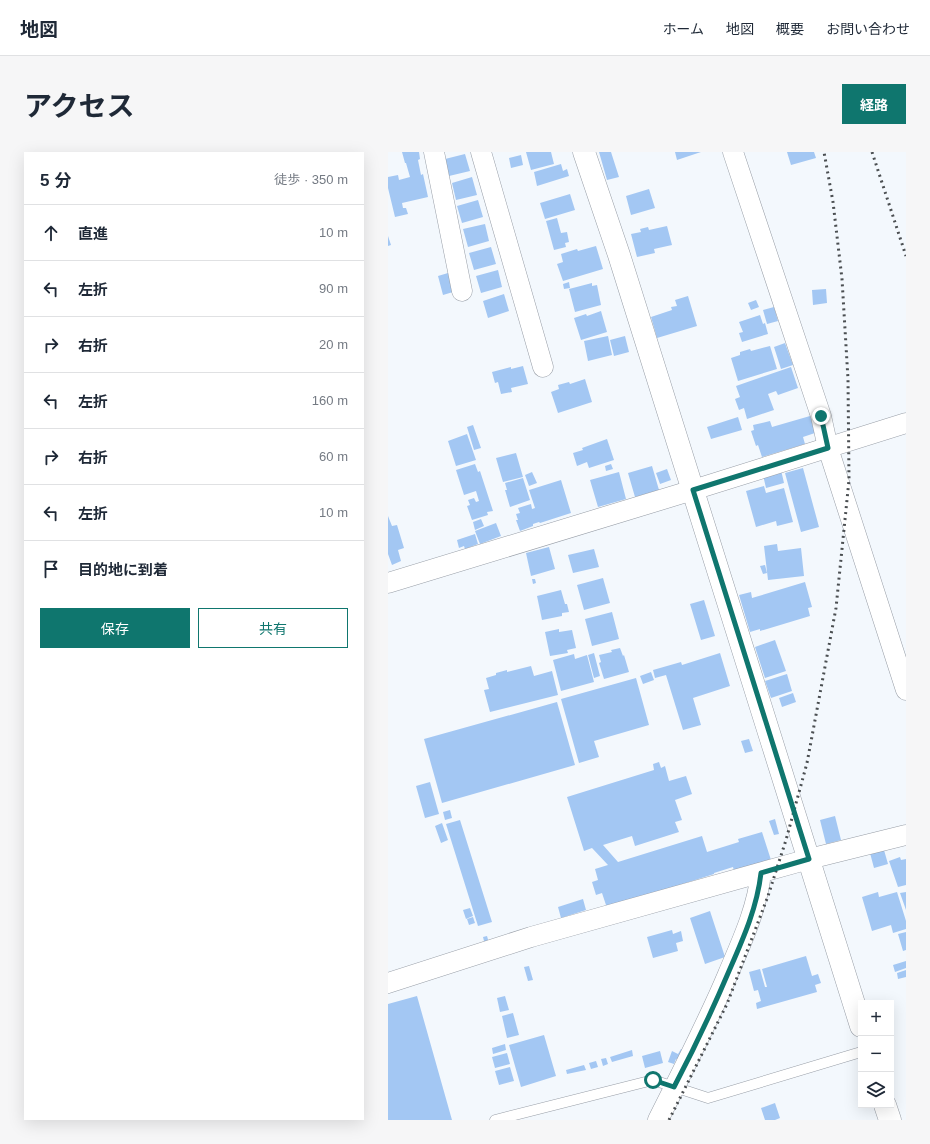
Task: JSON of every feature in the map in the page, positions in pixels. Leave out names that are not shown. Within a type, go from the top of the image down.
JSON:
[{"type":"street","points":[[434,152],[462,291]]},
{"type":"street","points":[[481,152],[543,367]]},
{"type":"street","points":[[584,152],[619,255],[858,1016]]},
{"type":"street","points":[[733,152],[821,416],[828,448],[906,690]]},
{"type":"street","points":[[388,583],[693,490],[906,422]]},
{"type":"street","points":[[388,983],[531,937],[809,859],[906,835]]},
{"type":"street","points":[[658,1120],[708,1020],[747,930],[759,887],[761,873]]},
{"type":"street","points":[[886,1108],[890,1120]]},
{"type":"lane","points":[[495,1120],[653,1080],[708,1098],[858,1053]]},
{"type":"building","points":[[402,152],[419,152],[420,159],[418,160],[421,175],[423,174],[428,197],[402,203],[403,208],[406,208],[408,214],[395,217],[388,188],[388,177],[398,175],[399,180],[410,177]]},
{"type":"building","points":[[526,152],[551,152],[554,164],[531,170]]},
{"type":"building","points":[[599,152],[611,152],[619,177],[607,180]]},
{"type":"building","points":[[675,152],[701,152],[677,160]]},
{"type":"building","points":[[787,152],[814,152],[816,158],[791,165]]},
{"type":"building","points":[[465,154],[470,171],[449,176],[445,159]]},
{"type":"building","points":[[521,155],[523,165],[511,168],[509,158]]},
{"type":"building","points":[[561,164],[563,171],[567,169],[569,176],[537,186],[534,172]]},
{"type":"building","points":[[472,177],[477,195],[456,200],[452,183]]},
{"type":"building","points":[[649,189],[655,208],[631,215],[626,196]]},
{"type":"building","points":[[570,194],[575,210],[545,219],[540,203]]},
{"type":"building","points":[[478,200],[483,217],[462,223],[457,206]]},
{"type":"building","points":[[557,218],[561,233],[567,232],[569,242],[565,243],[566,247],[554,250],[546,221]]},
{"type":"building","points":[[485,224],[489,241],[468,247],[463,229]]},
{"type":"building","points":[[667,226],[672,245],[654,249],[655,253],[637,257],[631,234],[641,232],[640,229],[648,227],[649,230]]},
{"type":"building","points":[[388,236],[391,245],[388,246]]},
{"type":"building","points":[[596,246],[603,269],[563,281],[557,264],[563,262],[561,254],[577,249],[578,251]]},
{"type":"building","points":[[491,247],[496,264],[474,270],[469,253]]},
{"type":"building","points":[[498,270],[502,287],[481,293],[476,276]]},
{"type":"building","points":[[448,273],[453,292],[443,295],[438,276]]},
{"type":"building","points":[[569,282],[570,288],[564,289],[563,284]]},
{"type":"building","points":[[592,283],[592,286],[597,285],[601,305],[575,312],[569,289]]},
{"type":"building","points":[[826,289],[827,303],[813,305],[812,290]]},
{"type":"building","points":[[504,294],[509,311],[488,318],[483,301]]},
{"type":"building","points":[[688,296],[697,326],[657,338],[651,317],[672,310],[671,307],[677,306],[675,300]]},
{"type":"building","points":[[756,300],[759,307],[751,310],[748,303]]},
{"type":"building","points":[[774,307],[778,321],[767,324],[763,310]]},
{"type":"building","points":[[601,311],[607,332],[581,340],[574,318],[586,314],[587,316]]},
{"type":"building","points":[[760,315],[763,324],[765,323],[768,334],[742,342],[739,333],[743,332],[739,322]]},
{"type":"building","points":[[608,336],[612,355],[588,361],[584,341]]},
{"type":"building","points":[[625,336],[629,352],[614,356],[610,340]]},
{"type":"building","points":[[785,343],[793,365],[781,369],[774,347]]},
{"type":"building","points":[[770,346],[777,369],[738,381],[731,358],[740,355],[740,352]]},
{"type":"building","points":[[523,366],[528,384],[511,388],[512,392],[501,394],[498,382],[495,383],[492,372],[511,367],[511,369]]},
{"type":"building","points":[[791,367],[798,388],[778,395],[776,391],[768,394],[774,410],[747,419],[744,408],[739,410],[735,399],[740,397],[736,386]]},
{"type":"building","points":[[585,379],[592,402],[558,413],[551,392],[559,389],[558,385],[569,382],[570,384]]},
{"type":"building","points":[[810,416],[815,433],[803,437],[805,444],[762,457],[758,445],[756,446],[751,431],[754,430],[753,425],[770,421],[772,427]]},
{"type":"building","points":[[738,417],[742,430],[711,439],[707,427]]},
{"type":"building","points":[[473,425],[481,448],[474,450],[467,427]]},
{"type":"building","points":[[467,434],[476,460],[456,466],[448,441]]},
{"type":"building","points":[[607,439],[614,460],[589,468],[587,462],[577,466],[573,453]]},
{"type":"building","points":[[516,453],[523,477],[503,482],[496,458]]},
{"type":"building","points":[[475,464],[478,472],[480,471],[493,511],[487,512],[488,515],[472,520],[467,506],[470,505],[468,500],[474,498],[476,502],[479,501],[476,491],[464,495],[456,470]]},
{"type":"building","points":[[611,464],[613,469],[606,471],[605,466]]},
{"type":"building","points":[[652,466],[659,490],[635,497],[628,473]]},
{"type":"building","points":[[803,468],[819,527],[801,532],[785,473]]},
{"type":"building","points":[[667,469],[671,480],[660,484],[656,473]]},
{"type":"building","points":[[781,470],[784,483],[766,488],[763,475]]},
{"type":"building","points":[[532,472],[537,483],[529,486],[525,475]]},
{"type":"building","points":[[619,472],[626,499],[598,507],[590,480]]},
{"type":"building","points":[[523,478],[530,500],[510,507],[505,490],[507,490],[505,483]]},
{"type":"building","points":[[561,480],[571,513],[533,524],[533,526],[520,531],[516,520],[518,520],[516,514],[520,513],[518,508],[531,504],[532,509],[535,508],[529,490]]},
{"type":"building","points":[[764,486],[766,493],[784,488],[793,522],[777,526],[776,521],[756,527],[746,491]]},
{"type":"building","points":[[388,516],[392,526],[397,525],[404,548],[398,550],[401,561],[392,565],[388,554]]},
{"type":"building","points":[[481,519],[484,526],[475,530],[473,522]]},
{"type":"building","points":[[496,523],[501,536],[480,544],[475,531]]},
{"type":"building","points":[[475,534],[478,544],[465,549],[464,546],[459,548],[457,540]]},
{"type":"building","points":[[777,544],[778,551],[801,548],[804,576],[768,580],[764,546]]},
{"type":"building","points":[[549,547],[555,569],[531,576],[526,553]]},
{"type":"building","points":[[594,549],[599,567],[573,573],[568,555]]},
{"type":"building","points":[[765,565],[767,573],[763,574],[760,566]]},
{"type":"building","points":[[603,578],[610,603],[584,610],[577,585]]},
{"type":"building","points":[[532,579],[535,579],[536,583],[533,584]]},
{"type":"building","points":[[805,582],[812,607],[808,608],[810,616],[760,631],[760,629],[750,632],[739,595],[751,592],[752,598]]},
{"type":"building","points":[[561,590],[569,612],[562,613],[562,616],[542,620],[537,596]]},
{"type":"building","points":[[704,600],[715,636],[701,640],[690,604]]},
{"type":"building","points":[[612,612],[619,639],[592,646],[585,619]]},
{"type":"building","points":[[559,629],[559,632],[572,630],[576,648],[567,650],[568,653],[550,656],[545,632]]},
{"type":"building","points":[[775,640],[786,671],[765,678],[755,647]]},
{"type":"building","points":[[620,648],[623,656],[624,655],[629,672],[604,679],[599,663],[601,662],[599,655],[612,652],[611,650]]},
{"type":"building","points":[[594,653],[600,676],[594,678],[588,655]]},
{"type":"building","points":[[720,653],[730,686],[693,698],[701,725],[683,730],[666,675],[655,678],[653,670],[681,662],[682,665]]},
{"type":"building","points":[[574,654],[575,659],[587,655],[594,682],[561,691],[553,660]]},
{"type":"building","points":[[531,666],[534,676],[552,671],[558,695],[490,712],[484,690],[489,689],[486,678],[507,670],[507,672]]},
{"type":"building","points":[[651,672],[654,680],[643,684],[640,676]]},
{"type":"building","points":[[787,674],[792,691],[771,698],[765,681]]},
{"type":"building","points":[[636,678],[649,725],[594,741],[599,757],[579,763],[561,699]]},
{"type":"building","points":[[793,693],[796,702],[782,707],[779,698]]},
{"type":"building","points":[[557,702],[575,765],[442,803],[424,739]]},
{"type":"building","points":[[749,739],[753,751],[745,753],[741,741]]},
{"type":"building","points":[[659,762],[661,768],[665,766],[669,781],[686,776],[692,794],[675,800],[682,820],[675,822],[679,832],[635,846],[632,836],[603,845],[618,862],[702,836],[707,852],[739,842],[738,839],[762,832],[771,860],[734,871],[733,867],[607,908],[602,893],[596,895],[592,882],[598,880],[595,869],[608,865],[592,848],[584,851],[567,797],[654,770],[653,764]]},
{"type":"building","points":[[430,782],[439,814],[425,818],[416,786]]},
{"type":"building","points":[[450,810],[452,818],[445,820],[443,812]]},
{"type":"building","points":[[835,816],[841,840],[826,844],[820,820]]},
{"type":"building","points":[[775,819],[779,834],[774,835],[769,821]]},
{"type":"building","points":[[460,820],[492,922],[478,926],[446,824]]},
{"type":"building","points":[[442,823],[448,840],[441,843],[435,826]]},
{"type":"building","points":[[884,850],[888,864],[874,868],[870,853]]},
{"type":"building","points":[[900,857],[901,860],[906,859],[906,885],[898,887],[889,861]]},
{"type":"building","points":[[878,892],[879,897],[897,892],[906,921],[906,929],[893,933],[891,925],[872,931],[862,897]]},
{"type":"building","points":[[906,892],[906,910],[900,893]]},
{"type":"building","points":[[583,899],[586,910],[561,918],[558,907]]},
{"type":"building","points":[[470,908],[473,916],[466,919],[463,910]]},
{"type":"building","points":[[710,911],[725,957],[705,964],[690,918]]},
{"type":"building","points":[[473,917],[475,923],[469,925],[467,919]]},
{"type":"building","points":[[672,930],[673,934],[681,931],[683,941],[676,943],[678,951],[653,958],[647,937]]},
{"type":"building","points":[[906,932],[906,950],[903,951],[898,934]]},
{"type":"building","points":[[487,936],[489,943],[485,945],[483,937]]},
{"type":"building","points":[[806,956],[812,976],[818,974],[821,983],[815,985],[817,992],[757,1009],[756,1003],[761,1001],[758,990],[754,991],[749,972],[760,969],[765,987],[767,987],[762,969]]},
{"type":"building","points":[[906,961],[906,968],[895,972],[893,965]]},
{"type":"building","points":[[529,966],[533,980],[528,981],[524,967]]},
{"type":"building","points":[[906,970],[906,977],[898,979],[897,973]]},
{"type":"building","points":[[417,996],[452,1120],[388,1120],[388,1004]]},
{"type":"building","points":[[505,996],[509,1010],[500,1012],[497,998]]},
{"type":"building","points":[[513,1013],[519,1035],[507,1038],[502,1016]]},
{"type":"building","points":[[544,1035],[556,1076],[521,1087],[509,1045]]},
{"type":"building","points":[[505,1044],[506,1050],[493,1054],[492,1048]]},
{"type":"building","points":[[681,1049],[686,1051],[681,1061],[676,1059],[674,1064],[668,1062],[672,1051],[678,1054]]},
{"type":"building","points":[[632,1050],[633,1056],[612,1062],[610,1057]]},
{"type":"building","points":[[660,1051],[663,1063],[645,1068],[642,1056]]},
{"type":"building","points":[[507,1053],[510,1064],[495,1068],[492,1057]]},
{"type":"building","points":[[606,1058],[608,1064],[603,1066],[601,1059]]},
{"type":"building","points":[[596,1061],[598,1067],[591,1069],[589,1063]]},
{"type":"building","points":[[584,1065],[586,1070],[567,1074],[566,1070]]},
{"type":"building","points":[[510,1067],[514,1081],[499,1085],[495,1071]]},
{"type":"building","points":[[775,1103],[780,1118],[775,1120],[765,1120],[761,1108]]},
{"type":"railway","points":[[669,1120],[727,1004],[768,896],[786,840],[807,763],[836,608],[849,480],[848,379],[842,279],[833,202],[824,152]]},
{"type":"railway","points":[[872,152],[906,256]]},
{"type":"route","points":[[653,1080],[674,1087],[708,1020],[747,930],[759,887],[761,873],[809,859],[693,490],[828,448],[821,416]]}]
